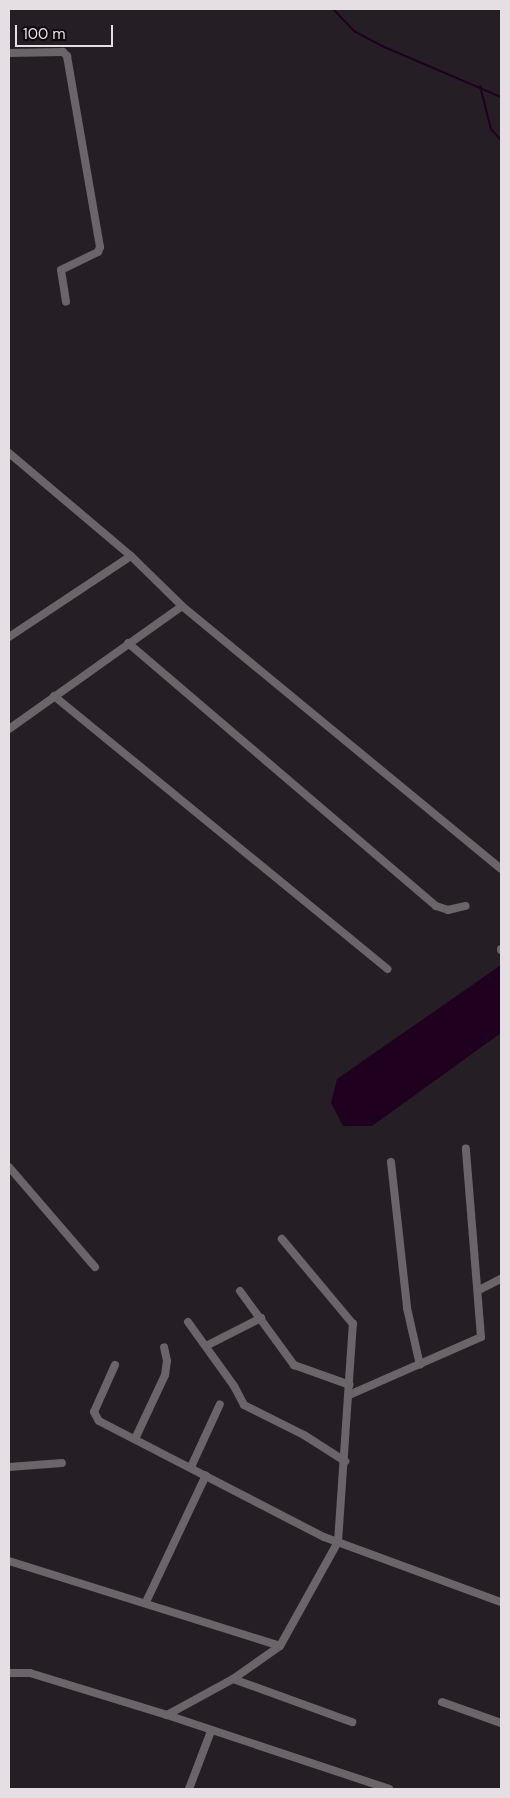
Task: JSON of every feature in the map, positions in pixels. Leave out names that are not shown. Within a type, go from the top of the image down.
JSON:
[{"type":"street","points":[[9,53],[63,52],[67,56],[100,247],[98,252],[62,270],[66,302]]},
{"type":"street","points":[[9,453],[132,556],[182,606],[501,869]]},
{"type":"street","points":[[9,638],[132,556]]},
{"type":"street","points":[[9,729],[182,606]]},
{"type":"street","points":[[128,643],[436,906],[448,910],[466,906]]},
{"type":"street","points":[[54,696],[388,969]]},
{"type":"street","points":[[349,1395],[481,1337],[479,1290],[466,1149]]},
{"type":"street","points":[[391,1162],[407,1308],[420,1365]]},
{"type":"street","points":[[9,1166],[95,1268]]},
{"type":"street","points":[[167,1715],[233,1679],[280,1646],[338,1542],[350,1385],[352,1320],[282,1240]]},
{"type":"street","points":[[479,1290],[501,1279]]},
{"type":"street","points":[[240,1291],[299,1368],[350,1385]]},
{"type":"street","points":[[206,1346],[261,1318]]},
{"type":"street","points":[[188,1322],[234,1386],[244,1405],[304,1436],[345,1461]]},
{"type":"street","points":[[135,1439],[165,1375],[167,1361],[164,1347]]},
{"type":"street","points":[[115,1365],[94,1416],[135,1439],[338,1542],[501,1602]]},
{"type":"street","points":[[190,1467],[220,1404]]},
{"type":"street","points":[[9,1467],[62,1463]]},
{"type":"street","points":[[146,1602],[206,1475]]},
{"type":"street","points":[[9,1561],[146,1602],[280,1646]]},
{"type":"street","points":[[9,1668],[13,1672],[167,1715],[389,1789]]},
{"type":"street","points":[[233,1679],[352,1722]]},
{"type":"street","points":[[442,1702],[501,1723]]},
{"type":"street","points":[[189,1789],[211,1730]]},
{"type":"shaded area","points":[[501,965],[501,1033],[372,1126],[343,1126],[331,1103],[337,1079]]},
{"type":"waterway","points":[[333,9],[354,31],[382,46],[501,97]]},
{"type":"waterway","points":[[480,86],[491,129],[501,140]]}]
